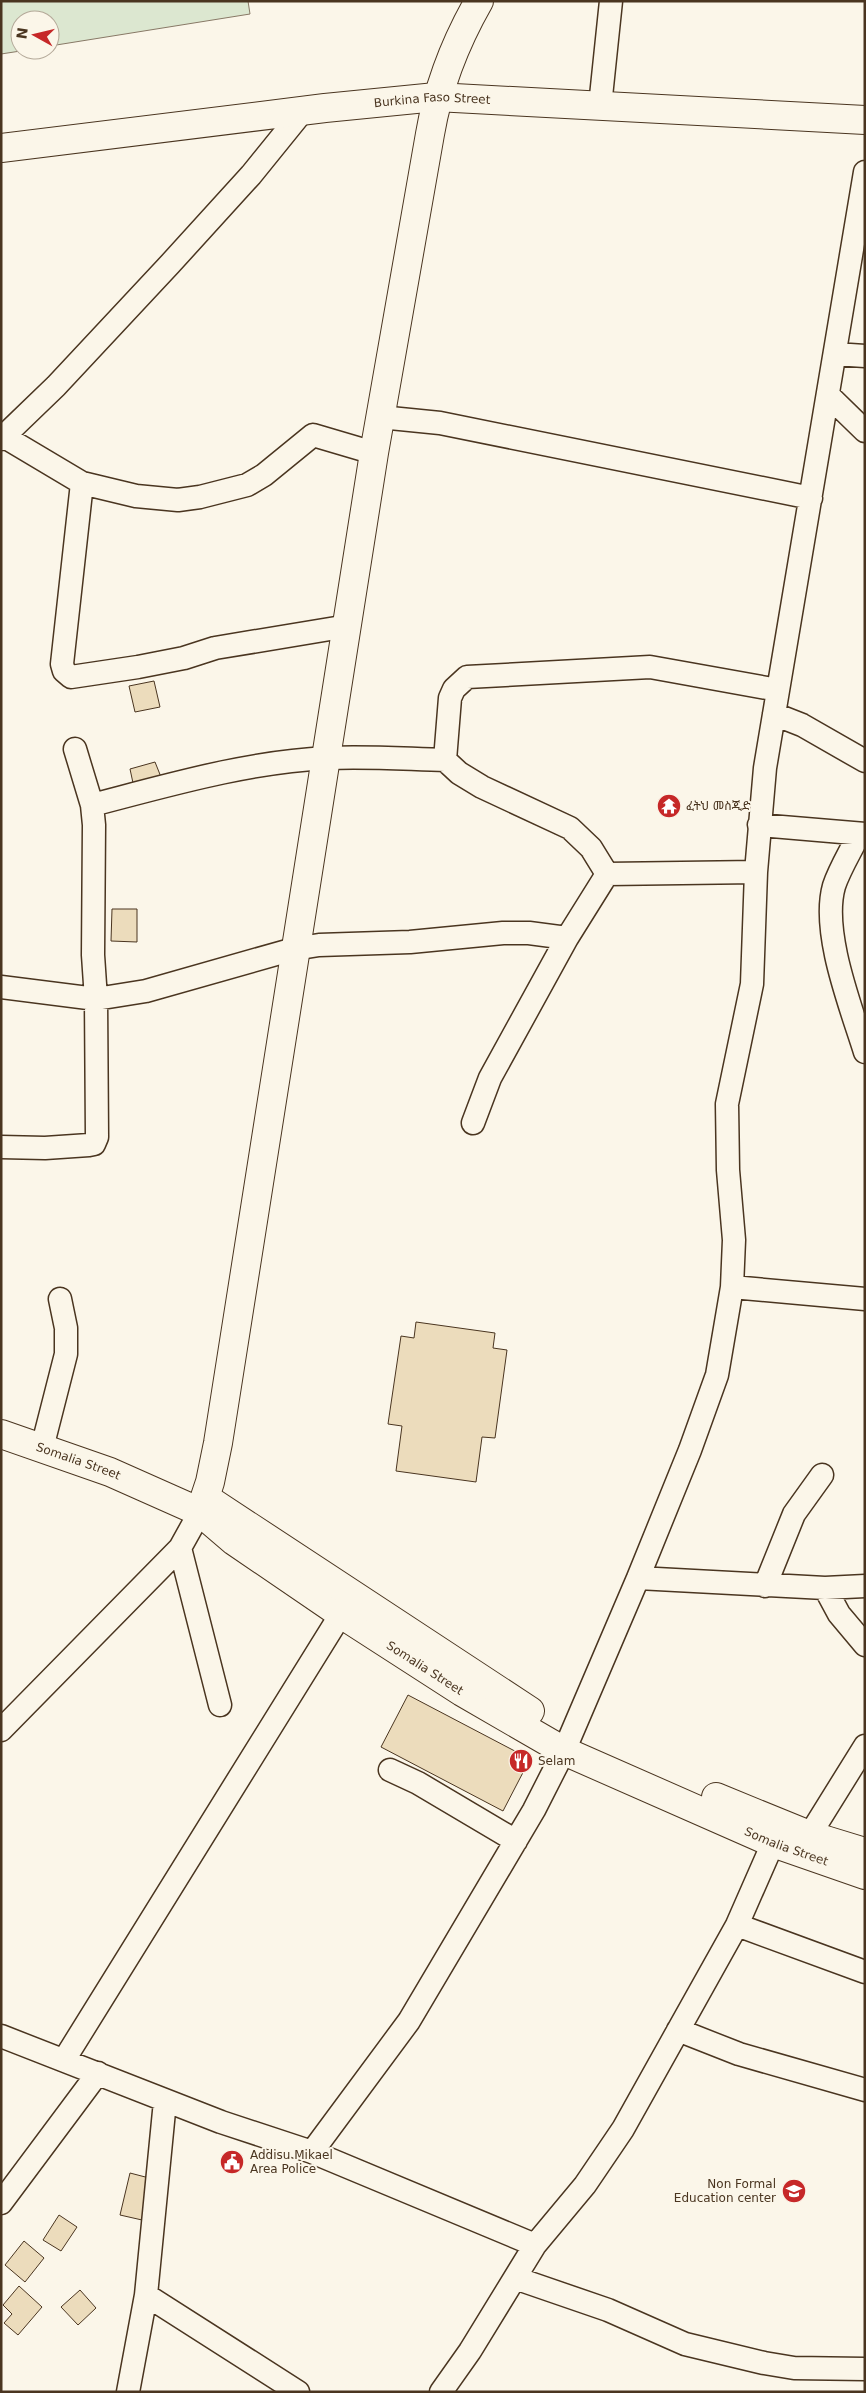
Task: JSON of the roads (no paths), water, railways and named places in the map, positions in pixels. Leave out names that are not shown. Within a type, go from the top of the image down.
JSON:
[{"type":"main road","points":[[474,4],[444,72],[436,98],[374,453],[348,626],[294,949],[218,1444],[202,1505],[567,1744],[804,1844],[865,1852]]},
{"type":"main road","name":"Burkina Faso Street","points":[[1,148],[390,101],[436,98],[865,120]]},
{"type":"main road","points":[[1,1416],[44,1439]]},
{"type":"main road","name":"Somalia Street","points":[[1,1434],[44,1439],[110,1472],[202,1505],[234,1541],[341,1614],[462,1692],[773,1842],[804,1844],[865,1875]]},
{"type":"street","points":[[600,106],[611,1]]},
{"type":"street","points":[[302,112],[251,175],[170,264],[56,386],[2,438],[82,484],[136,496],[178,500],[200,497],[247,485],[264,475],[312,436],[374,453]]},
{"type":"street","points":[[312,2152],[409,2021],[516,1841],[567,1744],[638,1578],[709,1401],[723,1350],[732,1287],[734,1240],[727,1112],[740,1035],[750,1001],[759,825],[774,714],[812,498],[865,172]]},
{"type":"street","points":[[835,354],[865,356]]},
{"type":"street","points":[[829,396],[865,431]]},
{"type":"street","points":[[380,418],[440,423],[812,498]]},
{"type":"street","points":[[82,484],[62,664],[64,671],[71,677],[184,658],[215,648],[348,626]]},
{"type":"street","points":[[445,760],[450,698],[454,689],[467,677],[605,667],[650,667],[778,690]]},
{"type":"street","points":[[774,714],[802,725],[865,761]]},
{"type":"street","points":[[1,1147],[45,1148],[89,1145],[96,1140],[96,999],[92,955],[95,858],[92,805],[75,750]]},
{"type":"street","points":[[92,805],[231,770],[326,758],[445,760],[459,773],[482,787],[512,803],[570,828],[591,848],[607,874]]},
{"type":"street","points":[[759,825],[862,834],[835,885],[831,916],[843,982],[865,1052]]},
{"type":"street","points":[[607,874],[756,872]]},
{"type":"street","points":[[473,1123],[490,1078],[568,938],[607,874]]},
{"type":"street","points":[[1,986],[96,999],[146,992],[294,949],[410,942],[503,933],[530,932],[568,938]]},
{"type":"street","points":[[732,1287],[865,1299]]},
{"type":"street","points":[[44,1439],[68,1343],[60,1299]]},
{"type":"street","points":[[765,1586],[794,1514],[822,1475]]},
{"type":"street","points":[[1,1730],[180,1548],[202,1505]]},
{"type":"street","points":[[180,1548],[220,1705]]},
{"type":"street","points":[[638,1578],[765,1586],[826,1588],[865,1586]]},
{"type":"street","points":[[826,1588],[839,1614],[865,1645]]},
{"type":"street","points":[[64,2060],[341,1614]]},
{"type":"street","points":[[804,1844],[865,1746]]},
{"type":"street","points":[[390,1770],[418,1783],[516,1841]]},
{"type":"street","points":[[441,2392],[470,2351],[535,2245],[585,2185],[623,2129],[737,1925],[773,1842]]},
{"type":"street","points":[[737,1925],[865,1972]]},
{"type":"street","points":[[678,2030],[739,2054],[865,2090]]},
{"type":"street","points":[[1,2036],[165,2100],[312,2152],[535,2245]]},
{"type":"street","points":[[1,2203],[98,2073]]},
{"type":"street","points":[[128,2392],[146,2295],[165,2100]]},
{"type":"street","points":[[515,2278],[608,2310],[685,2344],[764,2363],[794,2368],[865,2369]]},
{"type":"street","points":[[146,2295],[298,2392]]},
{"type":"place","name":"ፈትህ መስጂድ","points":[[669,806]]},
{"type":"place","name":"Selam","points":[[521,1761]]},
{"type":"place","name":"Addisu Mikael Area Police","points":[[232,2162]]},
{"type":"place","name":"Non Formal Education center","points":[[794,2191]]}]
